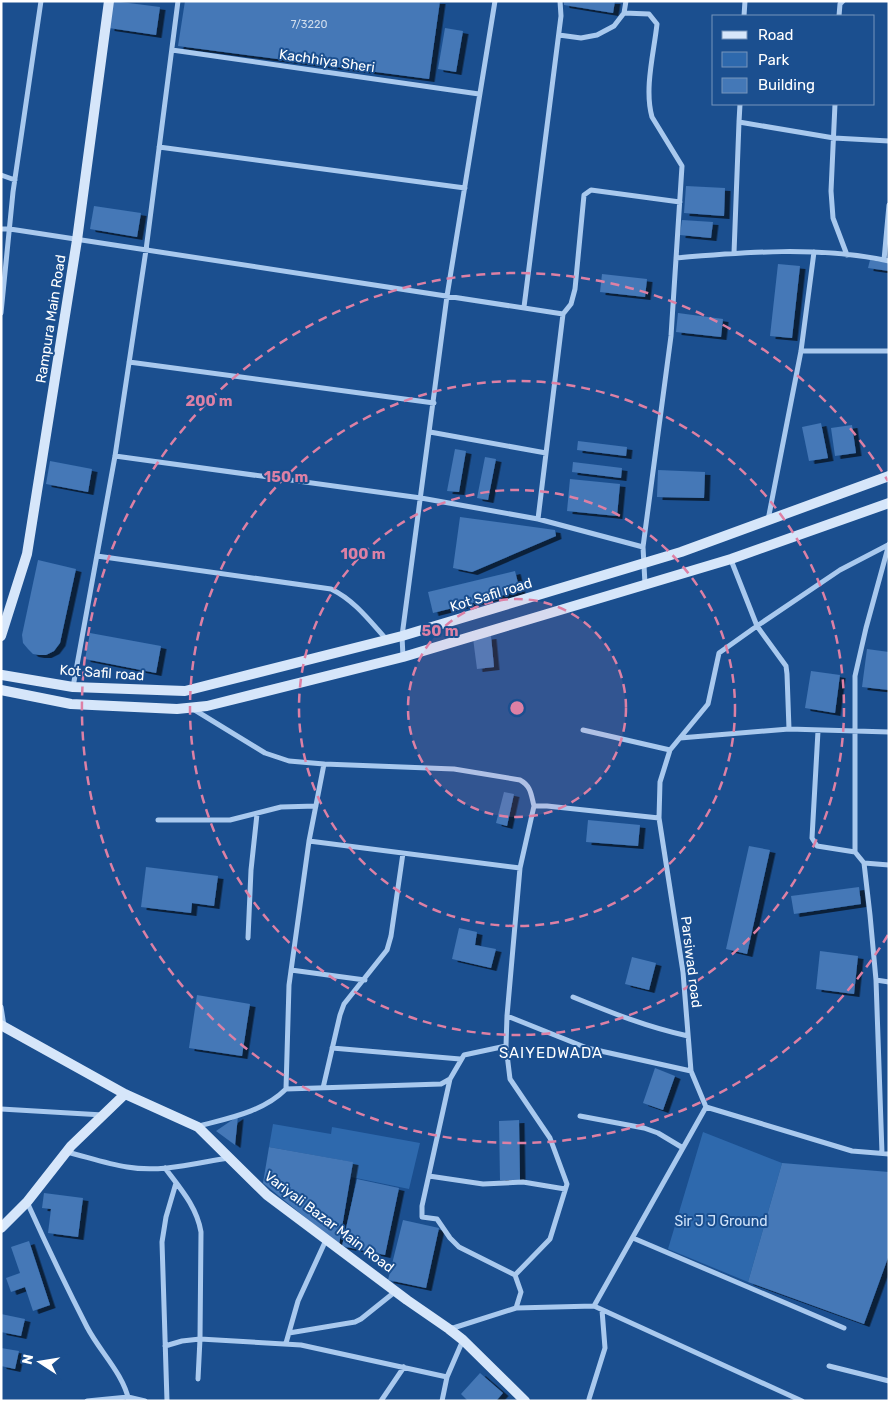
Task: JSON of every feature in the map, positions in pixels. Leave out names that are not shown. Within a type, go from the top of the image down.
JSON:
[{"type":"main road","name":"Rampura Main Road","points":[[1,636],[27,554],[60,356],[109,1]]},
{"type":"main road","name":"Kot Safil road","points":[[1,674],[73,687],[185,691],[402,636],[681,552],[889,476]]},
{"type":"main road","points":[[1,690],[71,704],[145,708],[206,706],[403,657],[731,559],[889,503]]},
{"type":"main road","name":"Variyali Bazar Main Road","points":[[2,1025],[125,1094],[198,1127],[267,1195],[463,1340],[525,1401]]},
{"type":"main road","points":[[1,1228],[27,1202],[66,1152],[125,1094]]},
{"type":"street","points":[[1,313],[15,180],[41,1]]},
{"type":"street","points":[[73,687],[115,456],[146,250],[178,1]]},
{"type":"street","points":[[403,657],[402,636],[447,296],[495,1]]},
{"type":"street","points":[[524,307],[559,35],[560,1]]},
{"type":"street","points":[[559,35],[581,38],[598,35],[614,26],[624,13],[626,1]]},
{"type":"street","points":[[744,15],[745,1]]},
{"type":"street","points":[[839,15],[840,4],[843,1]]},
{"type":"street","points":[[624,13],[649,14],[657,24],[649,92],[650,109],[652,117],[682,166],[671,336],[643,547],[645,585]]},
{"type":"street","name":"Kachhiya Sheri","points":[[172,50],[479,94]]},
{"type":"street","points":[[734,253],[740,105]]},
{"type":"street","points":[[835,105],[831,191],[833,218],[847,255]]},
{"type":"street","points":[[739,122],[834,138],[889,141]]},
{"type":"street","points":[[160,147],[465,188]]},
{"type":"street","points":[[1,175],[15,180]]},
{"type":"street","points":[[538,519],[563,314],[571,304],[575,289],[584,195],[591,190],[680,202]]},
{"type":"street","points":[[676,258],[734,253],[814,252],[886,261],[889,205]]},
{"type":"street","points":[[1,229],[563,314]]},
{"type":"street","points":[[768,521],[801,351],[814,252]]},
{"type":"street","points":[[801,351],[889,351]]},
{"type":"street","points":[[129,362],[434,403]]},
{"type":"street","points":[[430,432],[546,453]]},
{"type":"street","points":[[115,456],[421,498],[538,519],[643,547]]},
{"type":"street","points":[[583,730],[670,750],[708,704],[719,653],[840,570],[888,545]]},
{"type":"street","points":[[882,1153],[876,980],[864,863],[855,852],[854,730],[855,676],[888,545]]},
{"type":"street","points":[[97,556],[331,589],[354,603],[387,640]]},
{"type":"street","points":[[731,559],[756,626],[786,666],[790,729]]},
{"type":"street","points":[[190,708],[265,754],[289,761],[454,769],[520,780],[527,784],[530,789],[534,806],[520,868],[506,1046],[510,1079],[550,1138],[567,1184],[550,1239],[516,1275]]},
{"type":"street","points":[[680,738],[790,729],[889,732]]},
{"type":"street","points":[[818,731],[812,838],[817,846],[855,852]]},
{"type":"street","name":"Parsiwad road","points":[[670,750],[660,782],[659,818],[683,972],[691,1071],[706,1107]]},
{"type":"street","points":[[198,1127],[263,1106],[286,1089],[290,970],[309,840],[324,764]]},
{"type":"street","points":[[158,820],[230,820],[282,807],[316,806]]},
{"type":"street","points":[[534,806],[659,818]]},
{"type":"street","points":[[248,938],[252,853],[257,814]]},
{"type":"street","points":[[309,840],[520,868]]},
{"type":"street","points":[[323,1088],[344,1004],[384,957],[390,944],[403,853]]},
{"type":"street","points":[[864,863],[889,865]]},
{"type":"street","points":[[290,970],[365,980]]},
{"type":"street","points":[[876,980],[889,982]]},
{"type":"street","points":[[573,997],[638,1023],[688,1036]]},
{"type":"street","points":[[1,1008],[2,1025]]},
{"type":"street","points":[[507,1016],[587,1048],[691,1071]]},
{"type":"street","points":[[506,1046],[468,1053],[460,1059],[450,1080],[422,1206],[422,1216],[437,1219],[450,1238],[459,1247],[516,1275],[521,1292],[516,1308]]},
{"type":"street","points":[[332,1048],[460,1059]]},
{"type":"street","points":[[286,1089],[440,1084],[450,1080]]},
{"type":"street","points":[[594,1306],[706,1107],[852,1151],[889,1154]]},
{"type":"street","points":[[1,1109],[104,1115]]},
{"type":"street","points":[[580,1116],[644,1128],[658,1133],[683,1148]]},
{"type":"street","points":[[66,1152],[127,1167],[165,1168],[229,1158]]},
{"type":"street","points":[[165,1168],[194,1209],[201,1232],[198,1379]]},
{"type":"street","points":[[429,1176],[483,1184],[523,1182],[565,1189]]},
{"type":"street","points":[[167,1401],[162,1242],[166,1217],[176,1183]]},
{"type":"street","points":[[27,1202],[88,1329],[120,1378],[128,1399]]},
{"type":"street","points":[[632,1238],[844,1328]]},
{"type":"street","points":[[286,1343],[298,1301],[326,1240]]},
{"type":"street","points":[[289,1333],[355,1322],[396,1291]]},
{"type":"street","points":[[449,1329],[516,1308],[594,1306],[802,1401]]},
{"type":"street","points":[[589,1400],[606,1348],[602,1310]]},
{"type":"street","points":[[165,1346],[182,1341],[200,1339],[286,1343],[314,1347],[447,1377]]},
{"type":"street","points":[[442,1401],[447,1377],[463,1340]]},
{"type":"street","points":[[829,1366],[889,1381]]},
{"type":"street","points":[[381,1401],[404,1367]]},
{"type":"street","points":[[87,1401],[128,1399],[145,1401]]},
{"type":"green space","points":[[273,1124],[331,1134],[332,1127],[420,1143],[409,1189],[351,1177],[352,1162],[269,1147]]},
{"type":"green space","name":"Sir J J Ground","points":[[703,1132],[782,1163],[748,1282],[668,1249]]},
{"type":"building","points":[[113,1],[160,7],[156,35],[109,28]]},
{"type":"building","points":[[185,1],[440,1],[429,79],[178,46]]},
{"type":"building","points":[[564,1],[615,1],[613,13],[564,5]]},
{"type":"building","points":[[445,28],[463,31],[456,72],[438,69]]},
{"type":"building","points":[[686,186],[725,188],[724,216],[684,213]]},
{"type":"building","points":[[94,206],[141,213],[137,237],[90,229]]},
{"type":"building","points":[[682,220],[713,222],[711,238],[680,235]]},
{"type":"building","points":[[870,260],[889,263],[889,271],[868,268]]},
{"type":"building","points":[[778,264],[800,266],[792,338],[770,336]]},
{"type":"building","points":[[602,274],[647,279],[645,297],[600,292]]},
{"type":"building","points":[[678,313],[723,319],[721,337],[676,332]]},
{"type":"building","points":[[821,423],[828,458],[809,461],[802,427]]},
{"type":"building","points":[[852,425],[856,453],[835,456],[831,428]]},
{"type":"building","points":[[578,441],[627,447],[626,456],[577,450]]},
{"type":"building","points":[[455,449],[466,451],[459,492],[447,491]]},
{"type":"building","points":[[485,457],[496,459],[488,500],[477,498]]},
{"type":"building","points":[[50,461],[92,469],[88,492],[46,484]]},
{"type":"building","points":[[573,462],[622,468],[621,478],[572,472]]},
{"type":"building","points":[[658,470],[705,472],[704,498],[657,497]]},
{"type":"building","points":[[570,479],[620,484],[617,516],[567,511]]},
{"type":"building","points":[[460,517],[555,530],[556,536],[472,572],[453,568]]},
{"type":"building","points":[[38,560],[76,569],[60,643],[54,651],[46,655],[33,654],[23,643],[22,635]]},
{"type":"building","points":[[515,571],[520,591],[433,613],[428,592]]},
{"type":"building","points":[[90,633],[161,646],[156,673],[85,659]]},
{"type":"building","points":[[491,636],[494,667],[477,669],[473,638]]},
{"type":"building","points":[[867,649],[889,652],[889,690],[862,687]]},
{"type":"building","points":[[811,671],[840,675],[835,713],[805,708]]},
{"type":"building","points":[[504,792],[514,794],[507,826],[496,823]]},
{"type":"building","points":[[588,820],[640,825],[638,846],[586,842]]},
{"type":"building","points":[[749,846],[770,850],[747,954],[726,949]]},
{"type":"building","points":[[146,867],[218,876],[214,906],[192,903],[191,913],[141,907]]},
{"type":"building","points":[[859,887],[861,904],[794,914],[791,896]]},
{"type":"building","points":[[459,928],[477,932],[475,945],[496,949],[491,968],[452,959]]},
{"type":"building","points":[[820,951],[858,956],[854,994],[816,989]]},
{"type":"building","points":[[632,957],[656,963],[649,990],[625,984]]},
{"type":"building","points":[[197,995],[250,1004],[242,1056],[189,1048]]},
{"type":"building","points":[[655,1068],[675,1076],[663,1110],[643,1103]]},
{"type":"building","points":[[238,1116],[235,1145],[216,1131]]},
{"type":"building","points":[[519,1120],[520,1180],[500,1180],[499,1121]]},
{"type":"building","points":[[269,1147],[353,1162],[339,1245],[263,1183]]},
{"type":"building","points":[[782,1163],[889,1172],[889,1255],[864,1324],[748,1282]]},
{"type":"building","points":[[357,1179],[399,1188],[385,1255],[342,1246]]},
{"type":"building","points":[[44,1193],[83,1198],[78,1237],[48,1233],[51,1209],[42,1208]]},
{"type":"building","points":[[403,1220],[439,1228],[426,1288],[388,1280]]},
{"type":"building","points":[[29,1241],[50,1305],[33,1311],[25,1287],[11,1292],[6,1278],[20,1273],[11,1247]]},
{"type":"building","points":[[1,1314],[25,1319],[21,1336],[1,1332]]},
{"type":"building","points":[[1,1348],[19,1351],[15,1369],[1,1366]]},
{"type":"building","points":[[480,1373],[503,1393],[496,1401],[468,1401],[461,1394]]},
{"type":"district","name":"SAIYEDWADA","points":[[551,1053]]}]
